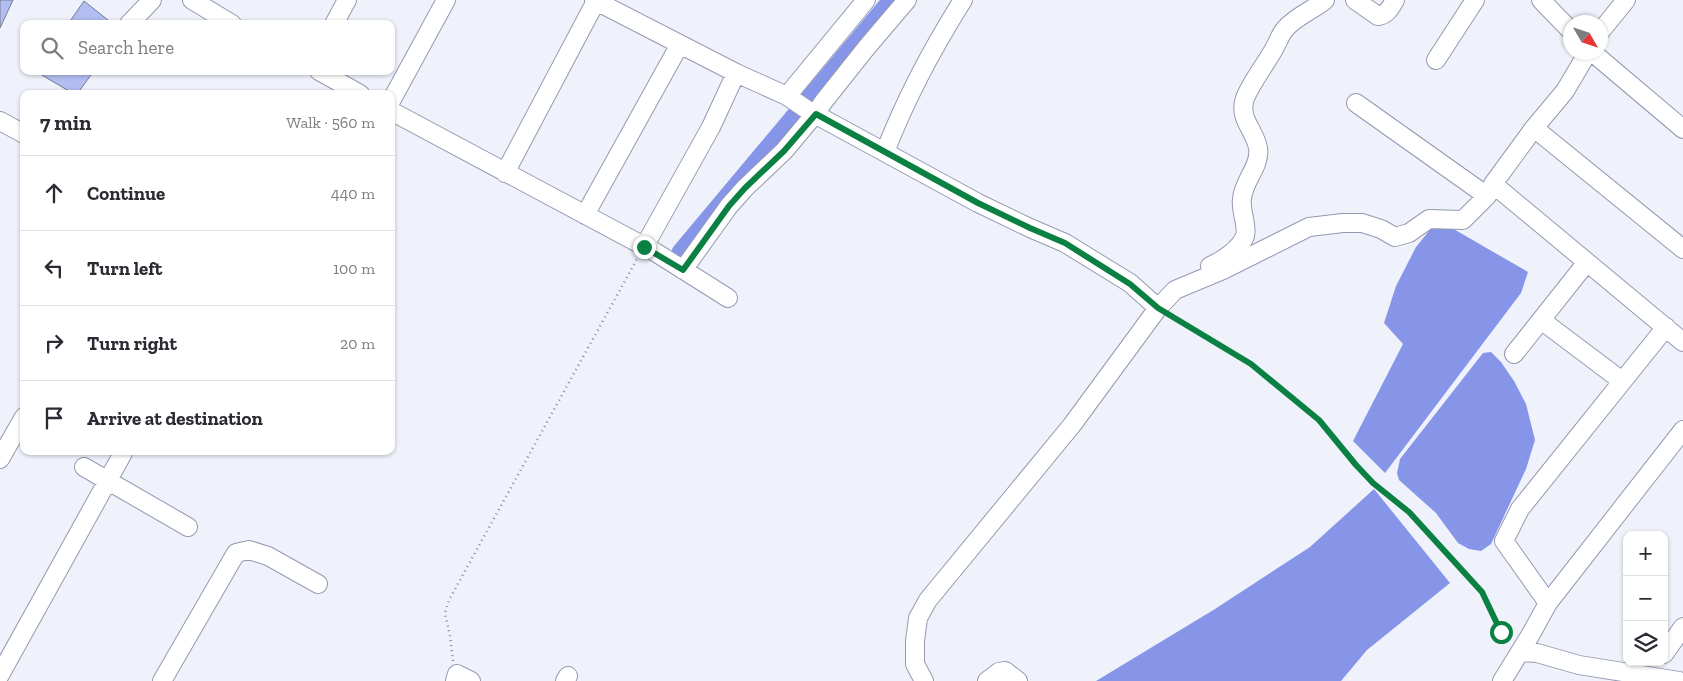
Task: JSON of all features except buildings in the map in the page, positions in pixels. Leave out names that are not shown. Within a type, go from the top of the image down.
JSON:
[{"type":"street","points":[[133,20],[152,0]]},
{"type":"street","points":[[192,0],[225,20]]},
{"type":"street","points":[[336,20],[347,0]]},
{"type":"street","points":[[395,94],[446,0]]},
{"type":"street","points":[[505,173],[595,0],[803,106],[978,203],[1065,243],[1130,284],[1158,308]]},
{"type":"street","points":[[683,270],[729,206],[784,151],[803,106],[866,0]]},
{"type":"street","points":[[803,106],[830,93],[907,0]]},
{"type":"street","points":[[885,152],[902,108],[963,0]]},
{"type":"street","points":[[924,681],[915,664],[915,641],[918,618],[928,600],[1072,425],[1158,308],[1175,290],[1181,280],[1187,275],[1216,263],[1244,238],[1246,233],[1242,213],[1242,198],[1244,187],[1258,155],[1255,137],[1245,121],[1243,112],[1245,97],[1285,28],[1325,0]]},
{"type":"street","points":[[1355,0],[1378,16],[1384,15],[1395,0]]},
{"type":"street","points":[[1436,60],[1475,0]]},
{"type":"street","points":[[1541,0],[1563,23]]},
{"type":"street","points":[[1608,22],[1626,0]]},
{"type":"street","points":[[585,215],[680,44]]},
{"type":"street","points":[[1175,290],[1223,270],[1309,227],[1362,223],[1381,229],[1395,237],[1409,233],[1429,219],[1463,220],[1490,190],[1534,128],[1565,91],[1583,60]]},
{"type":"street","points":[[1601,60],[1683,129]]},
{"type":"street","points":[[644,247],[711,127],[736,73]]},
{"type":"street","points":[[326,75],[353,90]]},
{"type":"street","points":[[1356,103],[1490,190],[1587,262],[1683,342]]},
{"type":"street","points":[[395,113],[644,247],[728,298]]},
{"type":"street","points":[[0,121],[20,132]]},
{"type":"street","points":[[1534,128],[1683,248]]},
{"type":"street","points":[[1514,354],[1587,262]]},
{"type":"street","points":[[1541,320],[1622,381]]},
{"type":"street","points":[[1548,603],[1504,541],[1520,509],[1666,327]]},
{"type":"street","points":[[0,459],[20,424]]},
{"type":"street","points":[[1502,681],[1548,603],[1683,430]]},
{"type":"street","points":[[0,675],[122,455]]},
{"type":"street","points":[[84,467],[188,527]]},
{"type":"street","points":[[162,681],[236,552],[249,550],[268,556],[318,584]]},
{"type":"street","points":[[1668,649],[1683,628]]},
{"type":"street","points":[[1520,652],[1536,653],[1579,665],[1654,669],[1679,681]]},
{"type":"street","points":[[988,681],[999,672],[1005,671],[1018,681]]},
{"type":"path","points":[[461,678],[451,655],[450,636],[445,613],[448,600],[644,247]]},
{"type":"path","points":[[1158,308],[1251,364],[1319,420],[1373,483],[1409,512],[1482,592],[1501,632],[1520,652]]},
{"type":"water","points":[[1438,220],[1528,272],[1521,293],[1385,473],[1353,441],[1403,344],[1384,323],[1396,286],[1416,247]]},
{"type":"water","points":[[1491,352],[1501,362],[1514,381],[1526,404],[1535,440],[1526,469],[1491,544],[1481,551],[1469,549],[1458,543],[1436,513],[1399,480],[1397,473],[1400,459],[1483,353]]},
{"type":"water","points":[[1374,489],[1450,583],[1367,650],[1341,681],[1096,681],[1215,609],[1310,547]]},
{"type":"waterway","points":[[679,251],[889,0]]},
{"type":"route","points":[[644,247],[683,270],[729,206],[784,151],[816,114],[978,203],[1065,243],[1130,284],[1158,308],[1251,364],[1319,420],[1373,483],[1409,512],[1482,592],[1501,632]]}]
